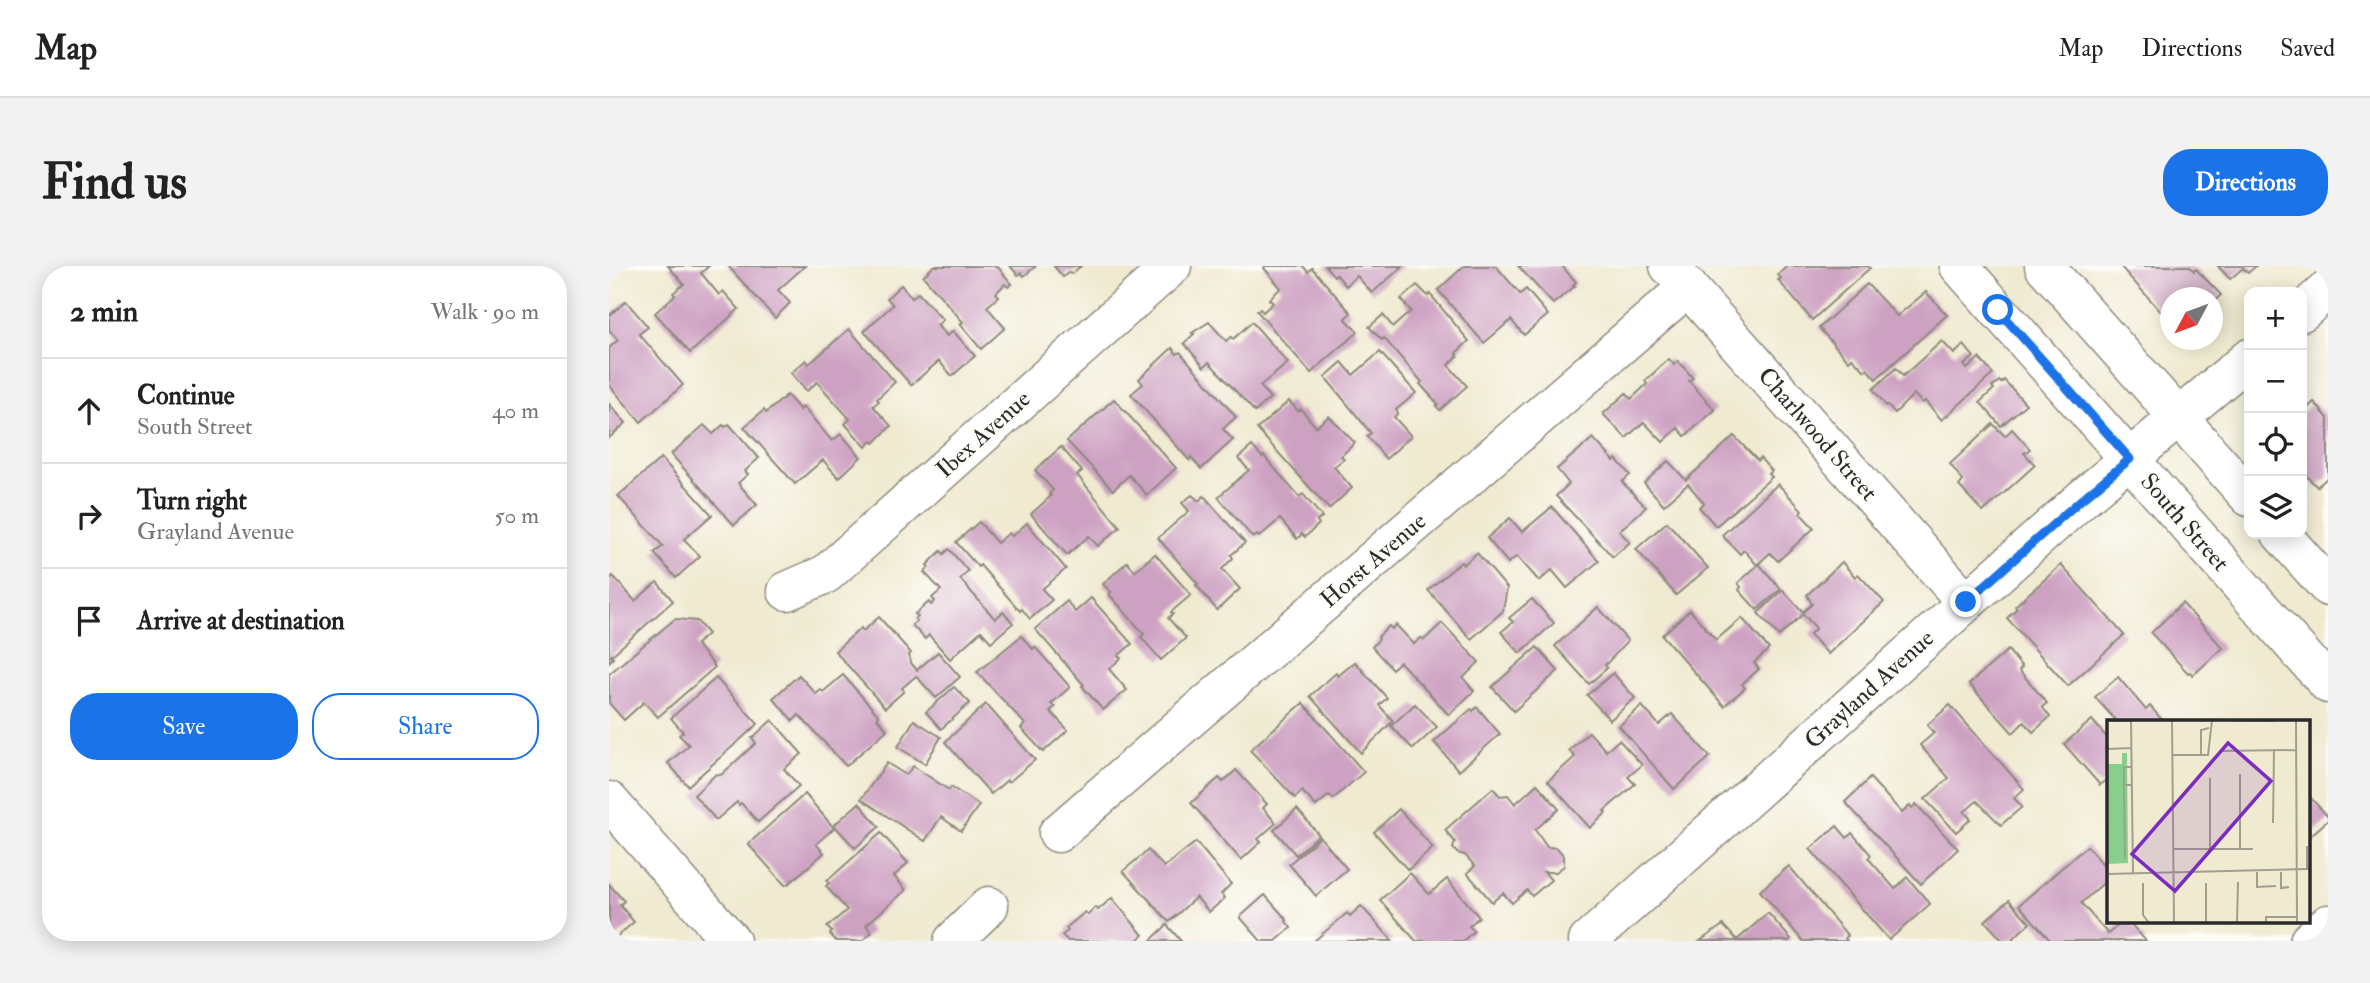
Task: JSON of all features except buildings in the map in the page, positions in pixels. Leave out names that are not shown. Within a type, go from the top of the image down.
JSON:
[{"type":"street","name":"Ibex Avenue","points":[[787,591],[826,574],[1172,266]]},
{"type":"street","name":"South Street","points":[[1959,266],[2328,684]]},
{"type":"street","points":[[2044,266],[2244,491]]},
{"type":"street","name":"Charlwood Street","points":[[1679,277],[1966,602]]},
{"type":"street","name":"Horst Avenue","points":[[1058,833],[1679,277]]},
{"type":"street","points":[[2307,308],[2328,289]]},
{"type":"street","name":"Grayland Avenue","points":[[1588,941],[2083,498],[2244,362]]},
{"type":"street","points":[[2285,539],[2328,587]]},
{"type":"street","points":[[609,801],[731,941]]},
{"type":"street","points":[[953,941],[989,906]]},
{"type":"street","points":[[2309,941],[2328,924]]},
{"type":"route","points":[[1966,602],[2130,459],[1998,310]]}]
